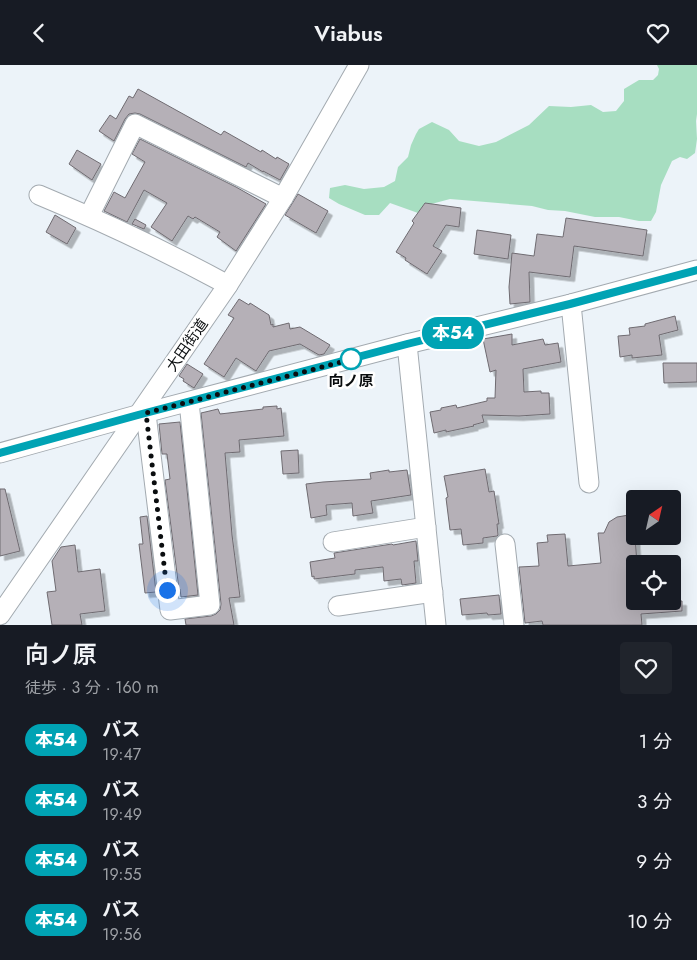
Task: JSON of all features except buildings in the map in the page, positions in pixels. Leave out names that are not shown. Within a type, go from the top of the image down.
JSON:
[{"type":"street","name":"大田街道","points":[[0,615],[142,414],[228,285],[283,198],[359,65]]},
{"type":"street","points":[[89,216],[135,124],[283,198]]},
{"type":"street","points":[[39,195],[89,216],[184,261],[228,285]]},
{"type":"street","points":[[0,453],[407,344],[570,304],[697,270]]},
{"type":"street","points":[[570,304],[589,483]]},
{"type":"street","points":[[407,344],[436,625]]},
{"type":"street","points":[[142,414],[171,618],[210,605],[189,402]]},
{"type":"street","points":[[333,542],[426,527]]},
{"type":"street","points":[[505,544],[514,625]]},
{"type":"street","points":[[338,606],[432,592]]},
{"type":"green space","points":[[657,65],[697,65],[697,139],[695,153],[687,159],[680,157],[672,161],[661,185],[656,212],[651,221],[619,217],[595,217],[532,206],[450,199],[424,206],[418,213],[390,203],[379,215],[365,215],[329,198],[330,188],[345,185],[364,189],[384,187],[395,181],[398,167],[408,157],[411,145],[419,129],[432,122],[449,130],[459,141],[479,146],[496,142],[529,125],[549,106],[571,107],[591,105],[603,112],[616,111],[624,101],[624,89],[639,80],[653,80],[658,75],[659,69]]},
{"type":"bus line","name":"本54","points":[[0,453],[407,344],[570,304],[697,270]]},
{"type":"place","name":"向ノ原","points":[[351,359]]},
{"type":"route","points":[[167,590],[146,413],[353,359],[351,359]]}]
